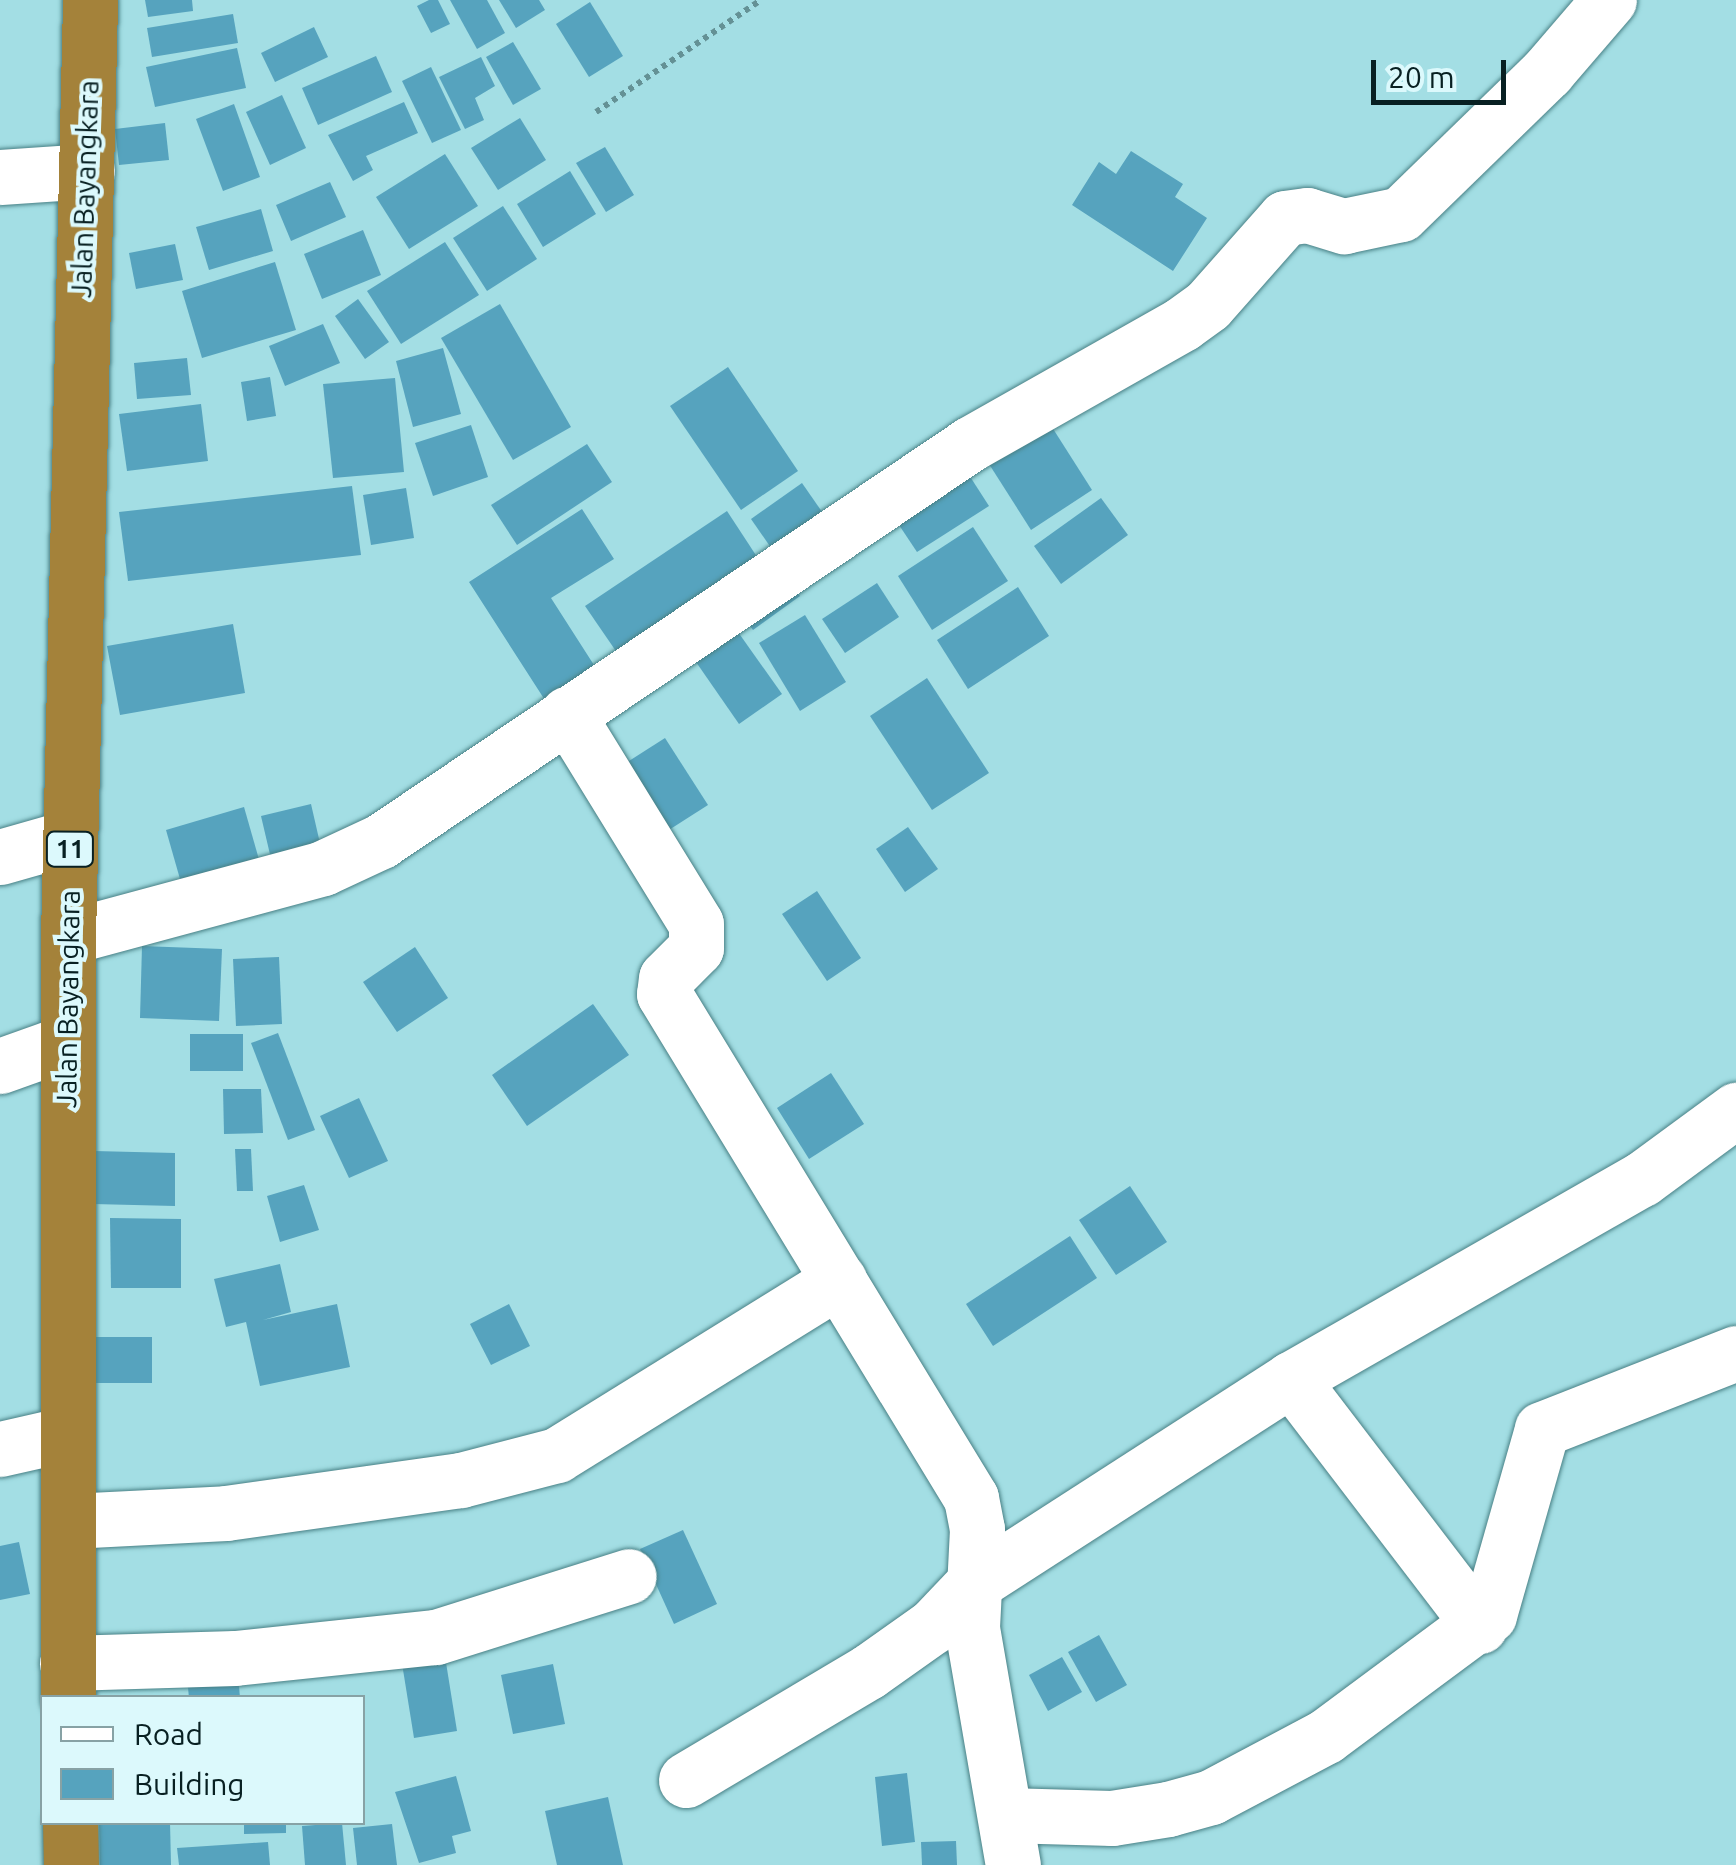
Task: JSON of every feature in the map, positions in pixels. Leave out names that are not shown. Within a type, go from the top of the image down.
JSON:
[{"type":"highway","name":"Jalan Bayangkara","points":[[68,1680],[68,937],[90,0]]},
{"type":"highway","points":[[70,1825],[71,1865]]},
{"type":"street","points":[[68,937],[323,868],[382,841],[1000,424],[1182,324],[1208,305],[1285,218],[1307,215],[1344,226],[1402,214],[1548,72],[1609,0]]},
{"type":"street","points":[[0,178],[86,171]]},
{"type":"street","points":[[567,714],[696,924],[696,948],[666,978],[664,994],[970,1498],[977,1529],[972,1628],[1009,1840],[1211,1797],[1326,1736],[1480,1626],[1502,1584],[1534,1439],[1542,1430],[1736,1353]]},
{"type":"street","points":[[0,857],[70,838]]},
{"type":"street","points":[[0,1066],[67,1042]]},
{"type":"street","points":[[686,1780],[868,1672],[933,1626],[973,1584],[1292,1378],[1642,1179],[1736,1110]]},
{"type":"street","points":[[70,1520],[226,1512],[460,1480],[540,1460],[615,1422],[839,1280]]},
{"type":"street","points":[[1292,1378],[1480,1626]]},
{"type":"street","points":[[0,1449],[66,1434]]},
{"type":"street","points":[[68,1680],[436,1637],[629,1576]]},
{"type":"path","points":[[596,112],[761,0]]},
{"type":"building","points":[[145,0],[192,0],[193,11],[148,17]]},
{"type":"building","points":[[438,0],[450,24],[431,33],[417,6]]},
{"type":"building","points":[[450,0],[487,0],[505,33],[477,49]]},
{"type":"building","points":[[499,0],[539,0],[545,10],[516,28]]},
{"type":"building","points":[[590,2],[623,56],[589,77],[556,24]]},
{"type":"building","points":[[233,14],[238,43],[152,57],[147,28]]},
{"type":"building","points":[[314,27],[328,57],[275,82],[261,53]]},
{"type":"building","points":[[513,42],[541,89],[513,105],[486,57]]},
{"type":"building","points":[[237,48],[246,88],[155,107],[146,67]]},
{"type":"building","points":[[376,56],[392,92],[318,125],[302,88]]},
{"type":"building","points":[[481,57],[495,86],[475,98],[484,120],[465,129],[439,77]]},
{"type":"building","points":[[431,67],[461,130],[432,143],[402,81]]},
{"type":"building","points":[[282,95],[306,148],[270,165],[246,112]]},
{"type":"building","points":[[404,102],[418,133],[366,156],[373,170],[353,181],[328,135]]},
{"type":"building","points":[[234,104],[260,177],[223,191],[196,119]]},
{"type":"building","points":[[520,118],[546,160],[498,190],[471,148]]},
{"type":"building","points":[[165,123],[169,160],[119,165],[115,129]]},
{"type":"building","points":[[605,147],[634,195],[606,212],[576,163]]},
{"type":"building","points":[[1131,151],[1183,184],[1175,197],[1207,218],[1173,271],[1072,205],[1099,162],[1116,174]]},
{"type":"building","points":[[445,154],[478,206],[409,249],[376,197]]},
{"type":"building","points":[[570,171],[596,214],[543,247],[517,204]]},
{"type":"building","points":[[330,182],[346,217],[291,241],[276,205]]},
{"type":"building","points":[[503,206],[537,259],[487,291],[453,238]]},
{"type":"building","points":[[261,209],[273,251],[209,270],[196,227]]},
{"type":"building","points":[[363,230],[381,275],[322,299],[304,254]]},
{"type":"building","points":[[445,242],[479,295],[401,344],[367,291]]},
{"type":"building","points":[[175,244],[183,280],[136,289],[129,253]]},
{"type":"building","points":[[275,262],[296,330],[202,358],[182,291]]},
{"type":"building","points":[[358,299],[389,342],[365,359],[335,316]]},
{"type":"building","points":[[500,304],[571,427],[513,460],[441,338]]},
{"type":"building","points":[[323,324],[340,363],[285,386],[269,346]]},
{"type":"building","points":[[443,348],[461,414],[413,427],[396,361]]},
{"type":"building","points":[[187,358],[191,395],[137,399],[134,363]]},
{"type":"building","points":[[728,367],[798,471],[741,510],[670,406]]},
{"type":"building","points":[[270,377],[276,416],[247,421],[241,382]]},
{"type":"building","points":[[395,378],[404,472],[333,478],[323,384]]},
{"type":"building","points":[[201,404],[208,461],[127,471],[119,414]]},
{"type":"building","points":[[1050,424],[1092,490],[1031,530],[989,464]]},
{"type":"building","points":[[471,425],[488,477],[433,496],[415,443]]},
{"type":"building","points":[[587,444],[612,482],[517,545],[491,505]]},
{"type":"building","points":[[960,461],[989,506],[917,552],[887,507]]},
{"type":"building","points":[[802,483],[827,519],[776,555],[751,519]]},
{"type":"building","points":[[352,486],[361,555],[128,581],[119,512]]},
{"type":"building","points":[[406,488],[414,538],[371,545],[363,495]]},
{"type":"building","points":[[1101,498],[1128,535],[1061,584],[1034,546]]},
{"type":"building","points":[[582,509],[614,559],[551,598],[601,676],[550,708],[469,582]]},
{"type":"building","points":[[727,511],[763,566],[622,660],[585,606]]},
{"type":"building","points":[[973,527],[1008,581],[932,630],[898,576]]},
{"type":"building","points":[[784,575],[800,596],[753,630],[737,608]]},
{"type":"building","points":[[877,583],[899,617],[845,653],[822,619]]},
{"type":"building","points":[[1018,587],[1049,636],[968,689],[937,640]]},
{"type":"building","points":[[805,615],[846,682],[800,711],[759,643]]},
{"type":"building","points":[[233,624],[245,693],[120,715],[107,646]]},
{"type":"building","points":[[738,632],[782,694],[739,724],[696,662]]},
{"type":"building","points":[[927,678],[989,773],[932,810],[870,716]]},
{"type":"building","points":[[665,738],[708,805],[661,835],[618,768]]},
{"type":"building","points":[[311,804],[322,852],[272,863],[261,816]]},
{"type":"building","points":[[244,807],[260,863],[182,886],[166,830]]},
{"type":"building","points":[[908,827],[938,869],[905,892],[876,849]]},
{"type":"building","points":[[817,891],[861,958],[827,981],[782,914]]},
{"type":"building","points":[[142,946],[222,949],[219,1021],[140,1018]]},
{"type":"building","points":[[415,947],[448,998],[397,1032],[363,982]]},
{"type":"building","points":[[279,957],[282,1024],[236,1026],[233,959]]},
{"type":"building","points":[[593,1004],[629,1055],[527,1126],[492,1075]]},
{"type":"building","points":[[278,1033],[315,1130],[288,1140],[251,1043]]},
{"type":"building","points":[[190,1034],[243,1034],[243,1071],[190,1071]]},
{"type":"building","points":[[831,1073],[864,1124],[809,1159],[777,1108]]},
{"type":"building","points":[[223,1089],[261,1089],[263,1133],[224,1134]]},
{"type":"building","points":[[359,1098],[388,1161],[349,1178],[320,1116]]},
{"type":"building","points":[[235,1149],[251,1149],[253,1191],[237,1191]]},
{"type":"building","points":[[94,1151],[175,1153],[175,1206],[93,1204]]},
{"type":"building","points":[[304,1185],[319,1230],[280,1242],[267,1196]]},
{"type":"building","points":[[1130,1186],[1167,1242],[1116,1275],[1079,1220]]},
{"type":"building","points":[[110,1218],[181,1219],[181,1288],[111,1288]]},
{"type":"building","points":[[1070,1236],[1097,1278],[993,1346],[966,1304]]},
{"type":"building","points":[[280,1264],[291,1312],[263,1320],[337,1304],[350,1367],[260,1386],[246,1322],[226,1327],[214,1279]]},
{"type":"building","points":[[509,1304],[530,1346],[491,1365],[470,1324]]},
{"type":"building","points":[[95,1337],[152,1337],[152,1383],[95,1383]]},
{"type":"building","points":[[683,1530],[717,1604],[674,1624],[640,1549]]},
{"type":"building","points":[[19,1542],[30,1594],[0,1600],[0,1546]]},
{"type":"building","points":[[1099,1635],[1127,1685],[1096,1702],[1068,1652]]},
{"type":"building","points":[[443,1644],[457,1731],[414,1738],[400,1651]]},
{"type":"building","points":[[1062,1657],[1082,1692],[1048,1711],[1029,1675]]},
{"type":"building","points":[[553,1664],[565,1724],[513,1734],[501,1675]]},
{"type":"building","points":[[238,1674],[240,1695],[189,1695],[187,1677]]},
{"type":"building","points":[[907,1773],[915,1842],[882,1846],[875,1777]]},
{"type":"building","points":[[456,1776],[471,1831],[452,1836],[456,1853],[419,1863],[395,1792]]},
{"type":"building","points":[[608,1797],[623,1865],[557,1865],[545,1811]]},
{"type":"building","points":[[392,1824],[397,1865],[357,1865],[353,1828]]},
{"type":"building","points":[[99,1825],[170,1825],[171,1865],[100,1865]]},
{"type":"building","points":[[244,1825],[286,1825],[286,1833],[244,1834]]},
{"type":"building","points":[[342,1825],[346,1865],[305,1865],[302,1826]]},
{"type":"building","points":[[956,1841],[957,1865],[922,1865],[921,1842]]},
{"type":"building","points":[[268,1842],[270,1865],[179,1865],[177,1848]]}]
